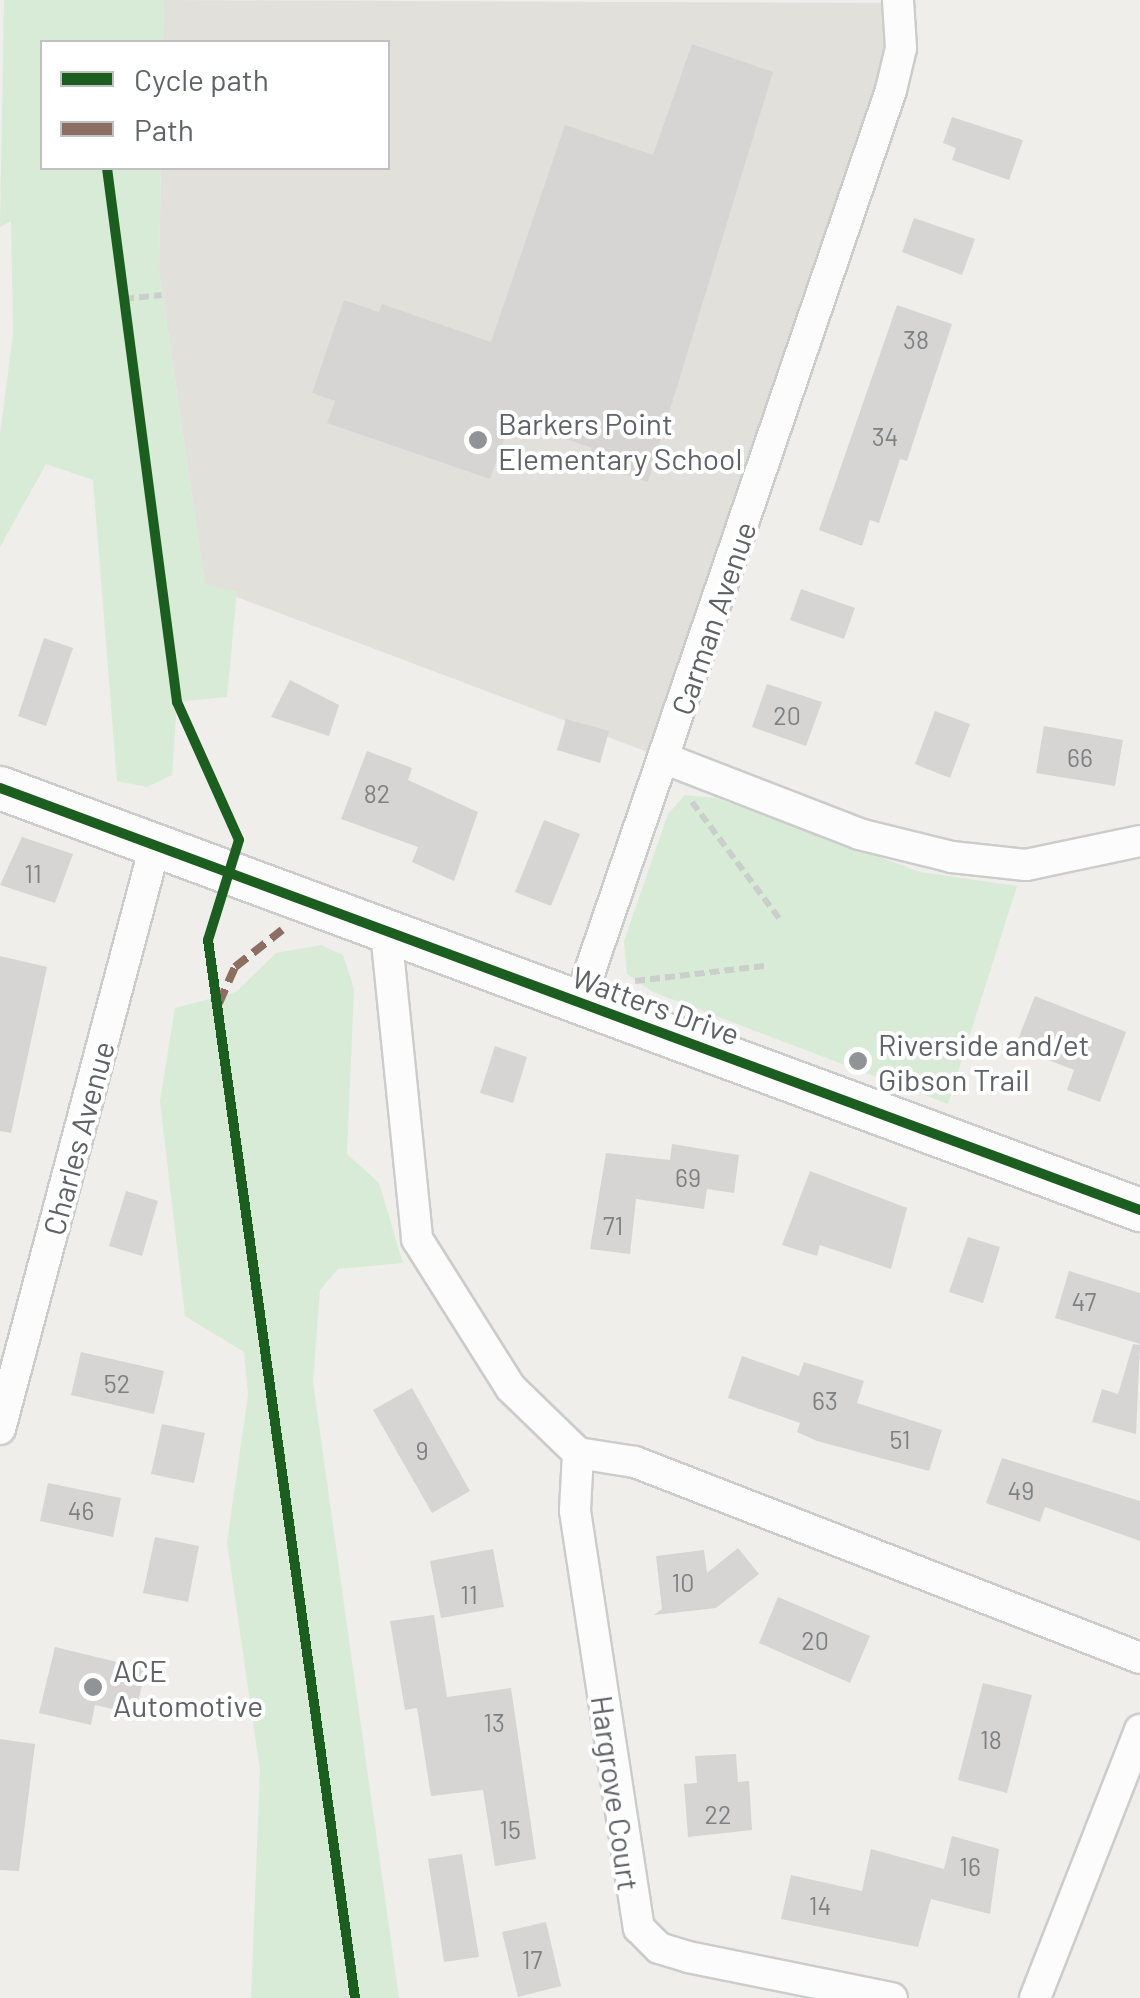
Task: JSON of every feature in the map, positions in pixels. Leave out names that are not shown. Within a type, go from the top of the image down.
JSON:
[{"type":"main road","name":"Watters Drive","points":[[0,788],[1140,1210]]},
{"type":"street","name":"Carman Avenue","points":[[579,1003],[666,759],[891,90],[901,48],[898,0]]},
{"type":"street","points":[[666,759],[859,834],[952,857],[1026,864],[1140,841]]},
{"type":"street","name":"Charles Avenue","points":[[0,1429],[155,846]]},
{"type":"street","points":[[386,932],[417,1240],[510,1388],[578,1453],[635,1462],[1140,1658]]},
{"type":"street","name":"Hargrove Court","points":[[578,1453],[575,1511],[638,1928],[659,1948],[688,1957],[892,1998]]},
{"type":"street","points":[[1035,1998],[1140,1730]]},
{"type":"path","points":[[122,280],[127,318]]},
{"type":"path","points":[[124,299],[162,295]]},
{"type":"path","points":[[691,802],[781,921]]},
{"type":"path","points":[[634,982],[765,966]]},
{"type":"shaded area","name":"Barkers Point Elementary School","points":[[164,0],[899,3],[901,48],[666,759],[205,585],[159,270],[161,170],[390,170],[390,40],[163,40]]},
{"type":"green space","points":[[4,0],[164,0],[163,40],[40,40],[40,170],[161,170],[159,270],[205,585],[237,591],[227,697],[177,702],[172,775],[147,787],[117,781],[93,480],[46,464],[0,547],[0,435],[13,334],[11,221],[0,227]]},
{"type":"green space","points":[[685,795],[716,798],[920,872],[1017,886],[948,1104],[653,992],[627,974],[624,941],[668,814]]},
{"type":"green space","points":[[321,945],[343,955],[354,989],[347,1154],[379,1183],[403,1263],[338,1269],[320,1290],[313,1382],[399,1998],[251,1998],[260,1771],[227,1542],[248,1395],[244,1352],[185,1316],[160,1101],[175,1008],[236,992],[276,953]]},
{"type":"building","name":"Barkers Point Elementary School","points":[[692,44],[773,72],[648,482],[587,461],[592,448],[511,420],[490,479],[327,423],[335,401],[312,393],[344,300],[379,312],[382,304],[491,342],[565,125],[653,155]]},
{"type":"building","points":[[952,117],[1023,140],[1009,180],[952,160],[956,148],[943,143]]},
{"type":"building","points":[[914,218],[975,239],[962,275],[902,252]]},
{"type":"building","points":[[897,305],[952,324],[907,461],[900,459],[879,523],[870,520],[862,546],[819,530]]},
{"type":"building","points":[[801,589],[855,608],[844,639],[790,620]]},
{"type":"building","points":[[44,638],[73,648],[46,726],[18,716]]},
{"type":"building","points":[[290,680],[339,705],[329,736],[271,717]]},
{"type":"building","points":[[767,684],[822,702],[806,746],[752,727]]},
{"type":"building","points":[[935,711],[970,724],[950,778],[915,764]]},
{"type":"building","points":[[566,719],[609,731],[600,763],[557,750]]},
{"type":"building","points":[[1044,726],[1123,740],[1115,786],[1036,773]]},
{"type":"building","points":[[367,751],[412,768],[408,780],[478,812],[454,881],[412,862],[418,847],[341,819]]},
{"type":"building","points":[[544,820],[580,834],[551,906],[515,892]]},
{"type":"building","points":[[22,837],[73,854],[55,903],[0,885]]},
{"type":"building","points":[[0,956],[47,967],[11,1133],[0,1131]]},
{"type":"building","points":[[1035,996],[1126,1032],[1100,1102],[1067,1090],[1074,1070],[1015,1047]]},
{"type":"building","points":[[495,1046],[527,1057],[513,1103],[480,1093]]},
{"type":"building","points":[[672,1144],[739,1155],[734,1193],[707,1189],[704,1209],[636,1199],[630,1254],[590,1249],[606,1153],[670,1160]]},
{"type":"building","points":[[810,1171],[907,1208],[891,1269],[820,1245],[817,1256],[782,1245]]},
{"type":"building","points":[[126,1191],[158,1201],[142,1256],[109,1246]]},
{"type":"building","points":[[968,1237],[1000,1247],[983,1303],[949,1292]]},
{"type":"building","points":[[1069,1271],[1140,1293],[1140,1344],[1055,1318]]},
{"type":"building","points":[[1133,1344],[1140,1345],[1136,1434],[1092,1422],[1102,1389],[1118,1394]]},
{"type":"building","points":[[81,1352],[164,1371],[154,1414],[71,1395]]},
{"type":"building","points":[[742,1356],[799,1376],[804,1362],[864,1381],[857,1403],[942,1430],[929,1471],[817,1441],[797,1432],[800,1423],[728,1398]]},
{"type":"building","points":[[412,1388],[470,1491],[432,1513],[373,1410]]},
{"type":"building","points":[[162,1424],[205,1433],[194,1483],[151,1474]]},
{"type":"building","points":[[1002,1458],[1140,1501],[1140,1541],[1045,1507],[1040,1522],[986,1503]]},
{"type":"building","points":[[48,1483],[121,1498],[113,1537],[40,1521]]},
{"type":"building","points":[[155,1537],[199,1546],[188,1602],[143,1593]]},
{"type":"building","points":[[738,1548],[759,1574],[716,1608],[654,1615],[662,1609],[656,1556],[704,1550],[707,1573]]},
{"type":"building","points":[[493,1549],[504,1607],[441,1618],[430,1561]]},
{"type":"building","points":[[778,1597],[870,1636],[850,1683],[759,1643]]},
{"type":"building","points":[[434,1615],[447,1697],[511,1688],[536,1859],[495,1866],[483,1790],[431,1796],[417,1708],[405,1710],[390,1621]]},
{"type":"building","name":"ACE Automotive","points":[[55,1647],[146,1669],[135,1714],[95,1705],[91,1725],[39,1713]]},
{"type":"building","points":[[983,1683],[1032,1695],[1007,1793],[958,1780]]},
{"type":"building","points":[[0,1739],[35,1744],[19,1871],[0,1870]]},
{"type":"building","points":[[736,1754],[738,1782],[749,1781],[752,1830],[688,1837],[684,1784],[697,1783],[695,1756]]},
{"type":"building","points":[[952,1836],[999,1849],[990,1914],[931,1899],[918,1947],[781,1919],[791,1875],[862,1891],[871,1849],[944,1869]]},
{"type":"building","points":[[462,1854],[479,1957],[444,1962],[428,1859]]},
{"type":"building","points":[[546,1922],[561,1986],[518,1997],[502,1932]]},
{"type":"marked path","points":[[219,1003],[235,967],[282,930]]},
{"type":"cycle path","points":[[107,170],[177,702],[239,840],[208,940],[355,1998]]},
{"type":"cycle path","points":[[0,788],[1140,1210]]},
{"type":"place","name":"Barkers Point Elementary School","points":[[478,440]]},
{"type":"place","name":"Riverside and/et Gibson Trail","points":[[858,1061]]},
{"type":"place","name":"ACE Automotive","points":[[93,1687]]}]
